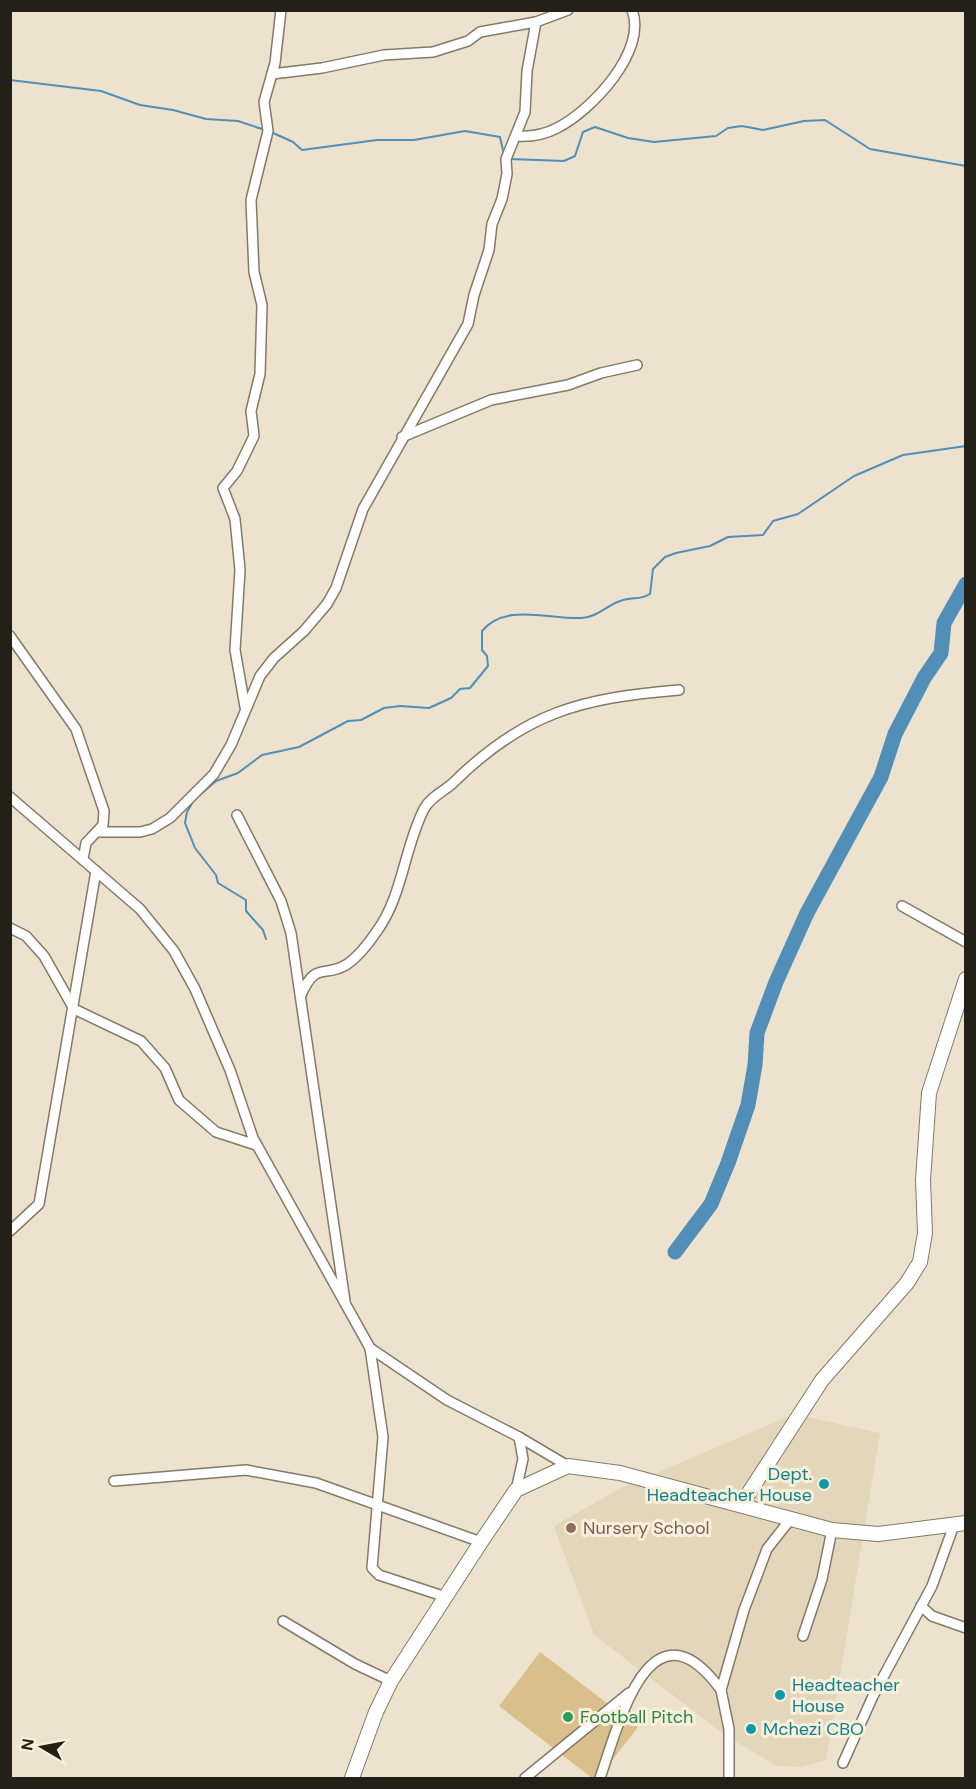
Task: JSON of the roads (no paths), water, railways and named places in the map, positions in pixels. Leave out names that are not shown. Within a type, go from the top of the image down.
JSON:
[{"type":"street","points":[[245,707],[235,650],[240,570],[235,519],[223,488],[237,471],[254,436],[251,411],[260,374],[262,305],[254,272],[250,220],[258,166],[268,131],[264,102],[272,74],[281,10]]},
{"type":"street","points":[[272,74],[322,68],[384,55],[433,52],[468,41],[480,32],[536,22],[568,10]]},
{"type":"street","points":[[516,136],[529,136],[556,129],[574,118],[608,84],[636,35],[636,20],[632,10]]},
{"type":"street","points":[[98,832],[140,832],[152,829],[170,818],[214,774],[231,745],[260,675],[327,604],[336,588],[363,509],[468,324],[474,295],[489,250],[492,224],[502,199],[507,174],[506,159],[525,112],[527,71],[536,22]]},
{"type":"street","points":[[402,437],[491,400],[568,385],[601,373],[637,366]]},
{"type":"street","points":[[10,636],[76,729],[104,811],[103,825],[86,843],[83,860]]},
{"type":"street","points":[[301,995],[311,978],[318,972],[345,966],[354,959],[378,930],[390,909],[425,806],[489,749],[547,715],[575,705],[617,696],[679,690]]},
{"type":"street","points":[[10,797],[151,920],[174,951],[195,989],[230,1070],[256,1144],[370,1348],[383,1437],[378,1504],[373,1530],[372,1568],[374,1572],[446,1598]]},
{"type":"street","points":[[237,815],[281,901],[291,933],[346,1308]]},
{"type":"street","points":[[10,1231],[39,1204],[96,871]]},
{"type":"street","points":[[902,906],[966,942]]},
{"type":"street","points":[[10,928],[26,936],[45,956],[74,1009],[141,1041],[165,1068],[180,1100],[216,1132],[256,1144]]},
{"type":"street","points":[[741,1505],[827,1374],[907,1283],[920,1263],[925,1233],[924,1160],[929,1093],[966,979]]},
{"type":"street","points":[[370,1348],[447,1400],[519,1437],[568,1466],[620,1473],[741,1505],[789,1521],[832,1530],[878,1534],[960,1524]]},
{"type":"street","points":[[352,1779],[376,1712],[391,1681],[516,1490],[523,1459],[519,1437]]},
{"type":"street","points":[[516,1490],[568,1466]]},
{"type":"street","points":[[114,1481],[246,1470],[316,1483],[481,1542]]},
{"type":"street","points":[[721,1690],[744,1610],[767,1549],[789,1521]]},
{"type":"street","points":[[843,1763],[873,1696],[932,1586],[960,1524]]},
{"type":"street","points":[[803,1636],[822,1579],[832,1530]]},
{"type":"street","points":[[921,1606],[932,1616],[966,1628]]},
{"type":"street","points":[[283,1621],[347,1660],[391,1681]]},
{"type":"street","points":[[525,1779],[631,1691],[660,1657],[669,1655],[690,1659],[711,1677],[721,1690],[729,1730],[729,1779]]},
{"type":"street","points":[[600,1779],[631,1691]]},
{"type":"waterway","points":[[10,80],[101,91],[140,105],[173,110],[206,119],[238,121],[265,130]]},
{"type":"waterway","points":[[510,159],[564,161],[575,156],[583,132],[595,127],[628,138],[654,142],[716,136],[728,128],[742,126],[763,130],[804,121],[825,120],[870,149],[966,166]]},
{"type":"waterway","points":[[271,132],[293,142],[302,150],[377,140],[414,140],[465,131],[500,137],[504,155]]},
{"type":"waterway","points":[[266,939],[263,930],[246,911],[246,900],[218,883],[216,875],[195,848],[185,823],[187,812],[194,800],[216,781],[238,773],[262,755],[299,747],[348,721],[361,720],[384,708],[400,706],[429,708],[451,698],[460,689],[470,688],[488,666],[487,656],[482,650],[482,631],[492,622],[503,617],[529,614],[582,618],[623,600],[647,596],[650,594],[653,569],[665,557],[710,546],[728,537],[763,535],[773,521],[798,514],[854,476],[903,455],[966,446]]},
{"type":"waterway","points":[[675,1252],[711,1204],[728,1163],[748,1105],[755,1065],[757,1033],[776,982],[807,913],[881,777],[895,734],[924,678],[941,653],[944,623],[966,584]]},
{"type":"place","name":"Dept. Headteacher House","points":[[824,1484]]},
{"type":"place","name":"Nursery School","points":[[571,1528]]},
{"type":"place","name":"Headteacher House","points":[[780,1695]]},
{"type":"place","name":"Football Pitch","points":[[568,1717]]},
{"type":"place","name":"Mchezi CBO","points":[[751,1729]]}]
